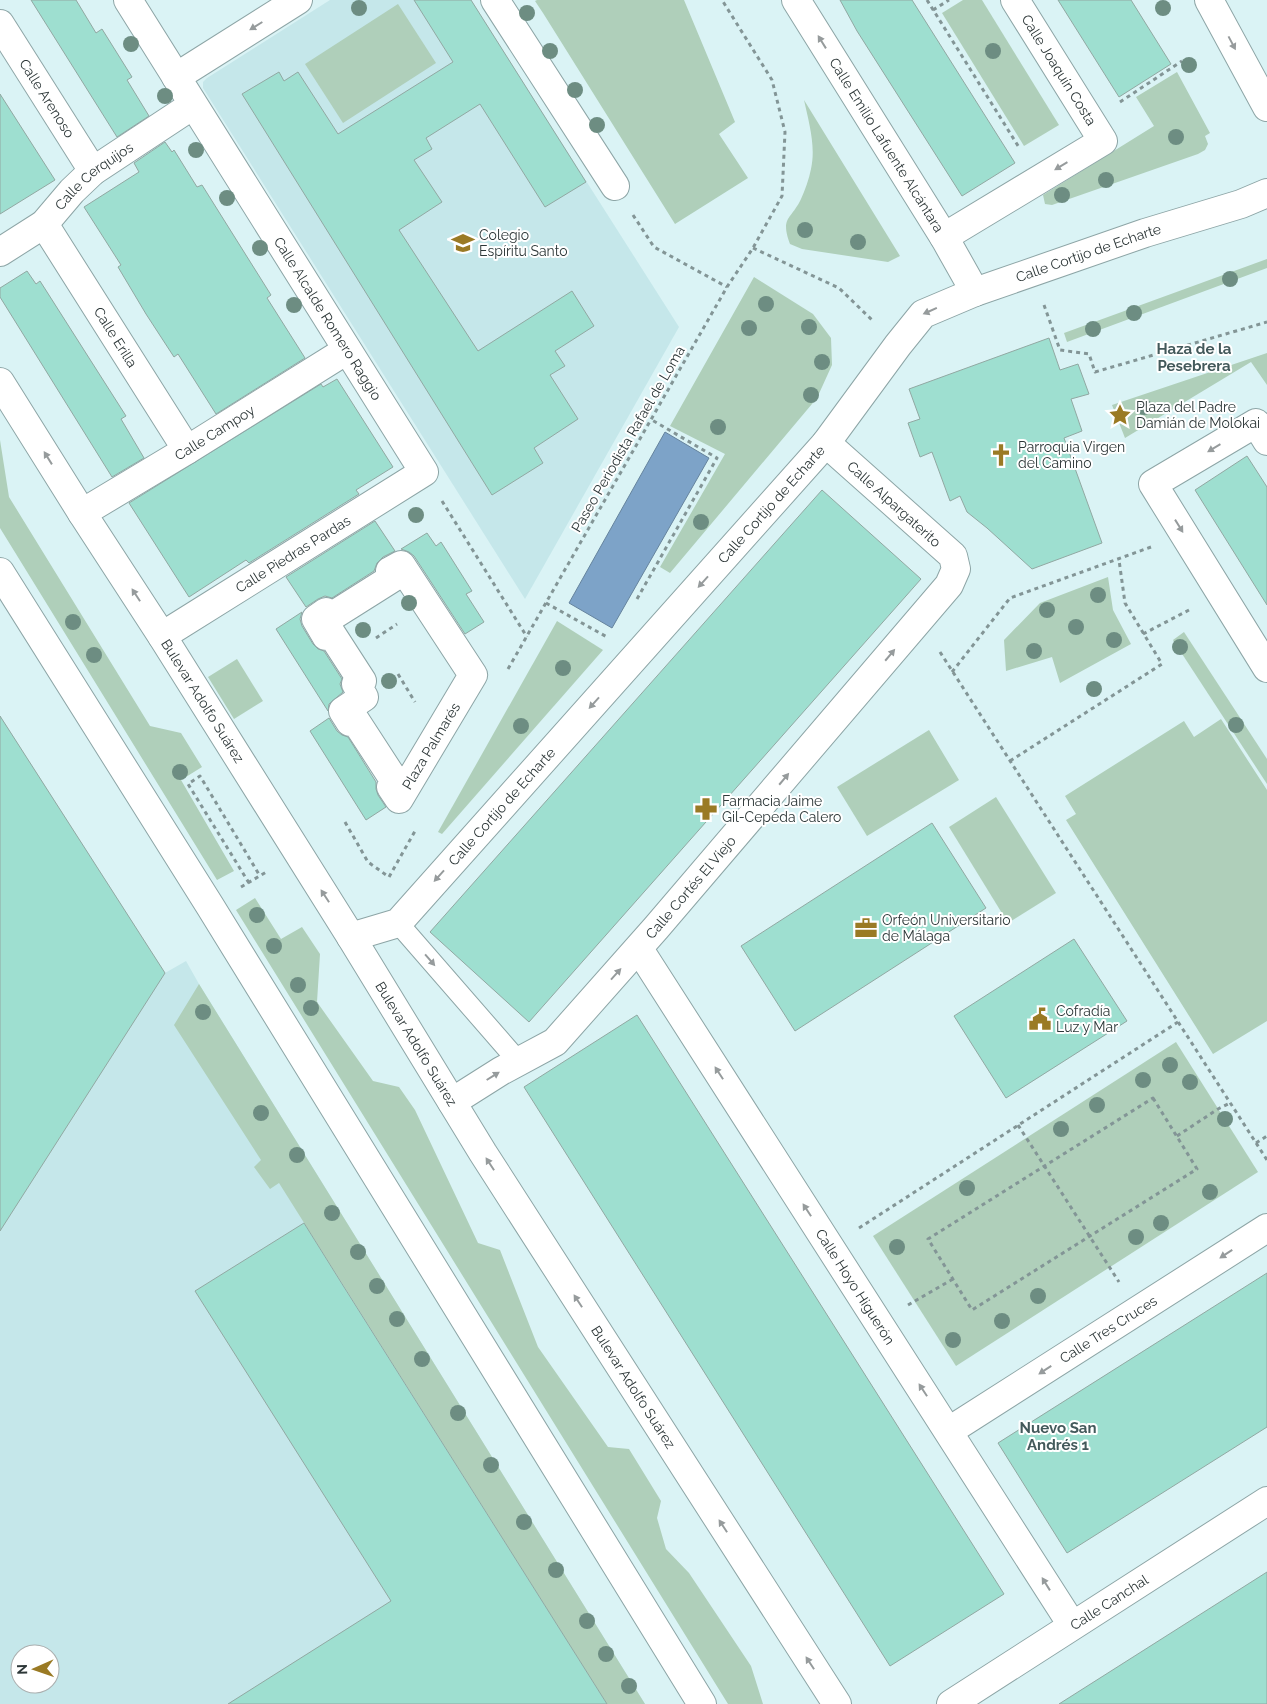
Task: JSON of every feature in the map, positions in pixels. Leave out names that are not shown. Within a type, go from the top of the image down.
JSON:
[{"type":"street","name":"Calle Alcalde Romero Raggio","points":[[128,0],[424,472]]},
{"type":"street","points":[[176,77],[298,0]]},
{"type":"street","points":[[495,0],[615,186]]},
{"type":"street","name":"Calle Emilio Lafuente Alcántara","points":[[796,0],[944,237],[975,292]]},
{"type":"street","name":"Calle Joaquín Costa","points":[[1015,0],[1097,131]]},
{"type":"street","points":[[1209,0],[1267,107]]},
{"type":"street","name":"Calle Arenoso","points":[[0,24],[93,171]]},
{"type":"street","name":"Calle Cerquijos","points":[[0,252],[44,224],[72,191],[93,171],[193,105]]},
{"type":"street","points":[[944,237],[1039,180],[1097,131]]},
{"type":"street","name":"Calle Cortijo de Echarte","points":[[398,923],[826,443],[923,314],[975,292],[1145,233],[1241,204],[1267,192]]},
{"type":"street","name":"Calle Erilla","points":[[44,224],[188,450]]},
{"type":"street","name":"Calle Campoy","points":[[82,513],[188,450],[347,350]]},
{"type":"street","name":"Bulevar Adolfo Suárez","points":[[0,382],[351,937],[452,1102],[837,1704]]},
{"type":"street","points":[[1261,432],[1154,484],[1267,668]]},
{"type":"street","name":"Calle Alpargaterito","points":[[826,443],[953,556],[956,569]]},
{"type":"street","name":"Calle Piedras Pardas","points":[[162,636],[424,472]]},
{"type":"street","name":"Plaza Palmarés","points":[[401,565],[473,675],[436,737],[399,799],[391,787],[396,783],[355,720],[350,722],[343,711],[364,697],[356,684],[362,681],[331,632],[326,636],[316,619],[326,612],[329,618],[394,577],[390,571],[401,565]]},
{"type":"street","name":"Calle Cortés El Viejo","points":[[452,1102],[518,1061],[555,1042],[639,949],[949,585],[956,569]]},
{"type":"street","points":[[0,572],[210,906],[702,1704]]},
{"type":"street","points":[[351,937],[398,923]]},
{"type":"street","name":"Calle Hoyo Higuerón","points":[[639,949],[1072,1625]]},
{"type":"street","name":"Calle Tres Cruces","points":[[949,1431],[1267,1228]]},
{"type":"street","name":"Calle Canchal","points":[[951,1704],[1267,1500]]},
{"type":"lane","points":[[398,923],[518,1061]]},
{"type":"path","name":"Paseo Periodista Rafael de Loma","points":[[507,671],[727,287],[753,248],[782,196],[785,132],[772,80],[722,0]]},
{"type":"path","points":[[927,0],[1039,180]]},
{"type":"path","points":[[933,10],[949,0]]},
{"type":"path","points":[[1097,131],[1182,61]]},
{"type":"path","points":[[615,186],[654,247],[727,287]]},
{"type":"path","points":[[753,248],[838,288],[898,345]]},
{"type":"path","points":[[1055,335],[1060,350],[1088,354],[1095,372],[1267,322]]},
{"type":"path","points":[[632,607],[718,458],[652,420]]},
{"type":"path","points":[[424,472],[527,637]]},
{"type":"path","points":[[952,672],[1010,598],[1119,560],[1184,534]]},
{"type":"path","points":[[1010,761],[1162,664],[1125,603],[1119,560]]},
{"type":"path","points":[[1143,634],[1221,594]]},
{"type":"path","points":[[546,603],[580,622]]},
{"type":"path","points":[[381,645],[376,637],[428,605]]},
{"type":"path","points":[[919,620],[1267,1160]]},
{"type":"path","points":[[396,670],[436,737]]},
{"type":"path","points":[[249,883],[188,784],[200,776],[260,876]]},
{"type":"path","points":[[345,822],[368,862],[389,878],[418,825]]},
{"type":"path","points":[[235,891],[274,868]]},
{"type":"path","points":[[858,1228],[1178,1022]]},
{"type":"path","points":[[1153,1098],[1197,1169],[972,1310],[928,1239],[1044,1166],[1153,1098]]},
{"type":"path","points":[[1177,1136],[1230,1103]]},
{"type":"path","points":[[1018,1125],[1136,1311]]},
{"type":"path","points":[[1256,1143],[1267,1136]]},
{"type":"path","points":[[907,1305],[953,1279]]},
{"type":"shaded area","name":"Colegio Espíritu Santo","points":[[330,0],[471,0],[679,327],[525,599],[203,88],[203,82],[207,78]]},
{"type":"shaded area","points":[[0,716],[165,973],[186,961],[645,1704],[0,1704]]},
{"type":"green space","points":[[684,0],[735,122],[719,134],[748,178],[675,224],[535,1]]},
{"type":"green space","points":[[963,0],[982,0],[1059,125],[1024,146],[942,13]]},
{"type":"green space","points":[[398,4],[436,63],[343,123],[305,64]]},
{"type":"green space","points":[[1177,72],[1210,133],[1205,136],[1208,144],[1205,150],[1052,205],[1045,204],[1043,195],[1154,126],[1136,97]]},
{"type":"green space","points":[[804,100],[900,256],[888,262],[802,249],[790,244],[786,223],[802,196],[809,177],[813,152]]},
{"type":"green space","points":[[1267,259],[1267,268],[1067,342],[1064,333]]},
{"type":"green space","points":[[754,277],[813,314],[831,338],[832,365],[817,398],[670,573],[660,567],[725,454],[670,426]]},
{"type":"green space","points":[[1267,353],[1267,385],[1251,362],[1125,438],[1112,405]]},
{"type":"green space","points":[[0,440],[9,497],[150,726],[181,733],[202,767],[181,780],[234,871],[217,880],[0,528]]},
{"type":"green space","points":[[1108,577],[1113,610],[1131,644],[1060,683],[1052,657],[1006,671],[1004,640],[1040,603]]},
{"type":"green space","points":[[557,621],[603,650],[442,834],[438,832]]},
{"type":"green space","points":[[1184,632],[1267,759],[1267,784],[1173,640]]},
{"type":"green space","points":[[237,659],[263,701],[234,719],[208,677]]},
{"type":"green space","points":[[1221,719],[1267,790],[1267,1021],[1213,1054],[1066,820],[1076,814],[1065,796],[1184,721],[1194,737]]},
{"type":"green space","points":[[929,730],[959,780],[867,836],[837,787]]},
{"type":"green space","points":[[996,797],[1056,893],[1008,923],[949,827]]},
{"type":"green space","points":[[255,898],[281,939],[302,927],[320,954],[317,1002],[373,1081],[399,1087],[415,1110],[478,1243],[500,1250],[538,1347],[608,1447],[629,1449],[661,1501],[657,1518],[666,1549],[689,1573],[751,1666],[763,1704],[728,1704],[236,910]]},
{"type":"green space","points":[[199,984],[645,1704],[607,1704],[279,1183],[270,1189],[254,1167],[261,1160],[174,1025]]},
{"type":"green space","points":[[1176,1042],[1258,1172],[956,1366],[873,1236]]},
{"type":"water","points":[[665,432],[709,458],[612,628],[569,603]]},
{"type":"building","points":[[31,0],[76,0],[96,33],[102,29],[132,77],[127,80],[149,116],[117,137]]},
{"type":"building","points":[[414,0],[471,0],[586,182],[545,207],[480,104],[426,138],[432,149],[414,160],[442,202],[399,230],[478,351],[572,291],[594,326],[555,351],[565,366],[550,375],[578,419],[534,448],[543,463],[492,495],[242,94],[279,72],[284,81],[298,72],[338,134],[453,62]]},
{"type":"building","points":[[840,0],[912,0],[1015,163],[962,196],[857,31]]},
{"type":"building","points":[[1058,0],[1131,0],[1171,64],[1119,97]]},
{"type":"building","points":[[0,94],[55,180],[0,214]]},
{"type":"building","points":[[165,142],[172,152],[174,150],[197,187],[202,185],[271,295],[267,298],[305,358],[216,414],[178,354],[174,357],[146,314],[118,267],[121,265],[84,207],[139,172],[134,163]]},
{"type":"building","points":[[27,271],[36,284],[40,281],[126,416],[121,419],[144,458],[112,477],[0,297],[0,288]]},
{"type":"building","name":"Parroquia Virgen del Camino","points":[[1049,338],[1060,370],[1078,364],[1089,394],[1071,399],[1082,431],[1064,438],[1102,543],[1032,569],[967,512],[960,496],[950,501],[932,452],[920,457],[908,423],[920,419],[909,389]]},
{"type":"building","points":[[337,379],[393,467],[356,490],[359,494],[249,563],[246,560],[189,597],[129,503],[321,384],[323,387]]},
{"type":"building","points":[[1247,456],[1267,487],[1267,605],[1195,490]]},
{"type":"building","points":[[822,490],[921,579],[529,1022],[430,932]]},
{"type":"building","points":[[375,521],[395,551],[383,557],[377,563],[374,571],[332,598],[325,596],[306,607],[286,577]]},
{"type":"building","points":[[427,533],[436,546],[441,542],[472,591],[466,594],[484,622],[465,634],[414,556],[401,549]]},
{"type":"building","points":[[302,612],[300,619],[302,626],[313,644],[318,649],[324,651],[342,679],[340,684],[343,692],[329,704],[328,711],[276,629]]},
{"type":"building","points":[[0,716],[165,973],[0,1231]]},
{"type":"building","points":[[329,718],[337,731],[348,737],[376,782],[378,795],[386,807],[366,820],[310,731]]},
{"type":"building","points":[[932,823],[986,908],[795,1031],[741,946]]},
{"type":"building","name":"Cofradía Luz y Mar","points":[[1074,939],[1127,1021],[1006,1098],[954,1016]]},
{"type":"building","points":[[637,1015],[1004,1594],[890,1666],[524,1087]]},
{"type":"building","points":[[304,1223],[607,1704],[228,1704],[391,1601],[195,1291]]},
{"type":"building","points":[[1267,1273],[1267,1427],[1067,1553],[998,1443]]},
{"type":"building","points":[[1267,1572],[1267,1704],[1059,1704],[1204,1612]]},
{"type":"place","name":"Colegio Espíritu Santo","points":[[463,243]]},
{"type":"place","name":"Plaza del Padre Damián de Molokai","points":[[1120,415]]},
{"type":"place","name":"Parroquia Virgen del Camino","points":[[1001,455]]},
{"type":"place","name":"Farmacia Jaime Gil-Cepeda Calero","points":[[706,809]]},
{"type":"place","name":"Orfeón Universitario de Málaga","points":[[866,928]]},
{"type":"place","name":"Cofradía Luz y Mar","points":[[1040,1019]]},
{"type":"district","name":"Haza de la Pesebrera","points":[[1194,358]]},
{"type":"district","name":"Nuevo San Andrés 1","points":[[1058,1436]]}]
